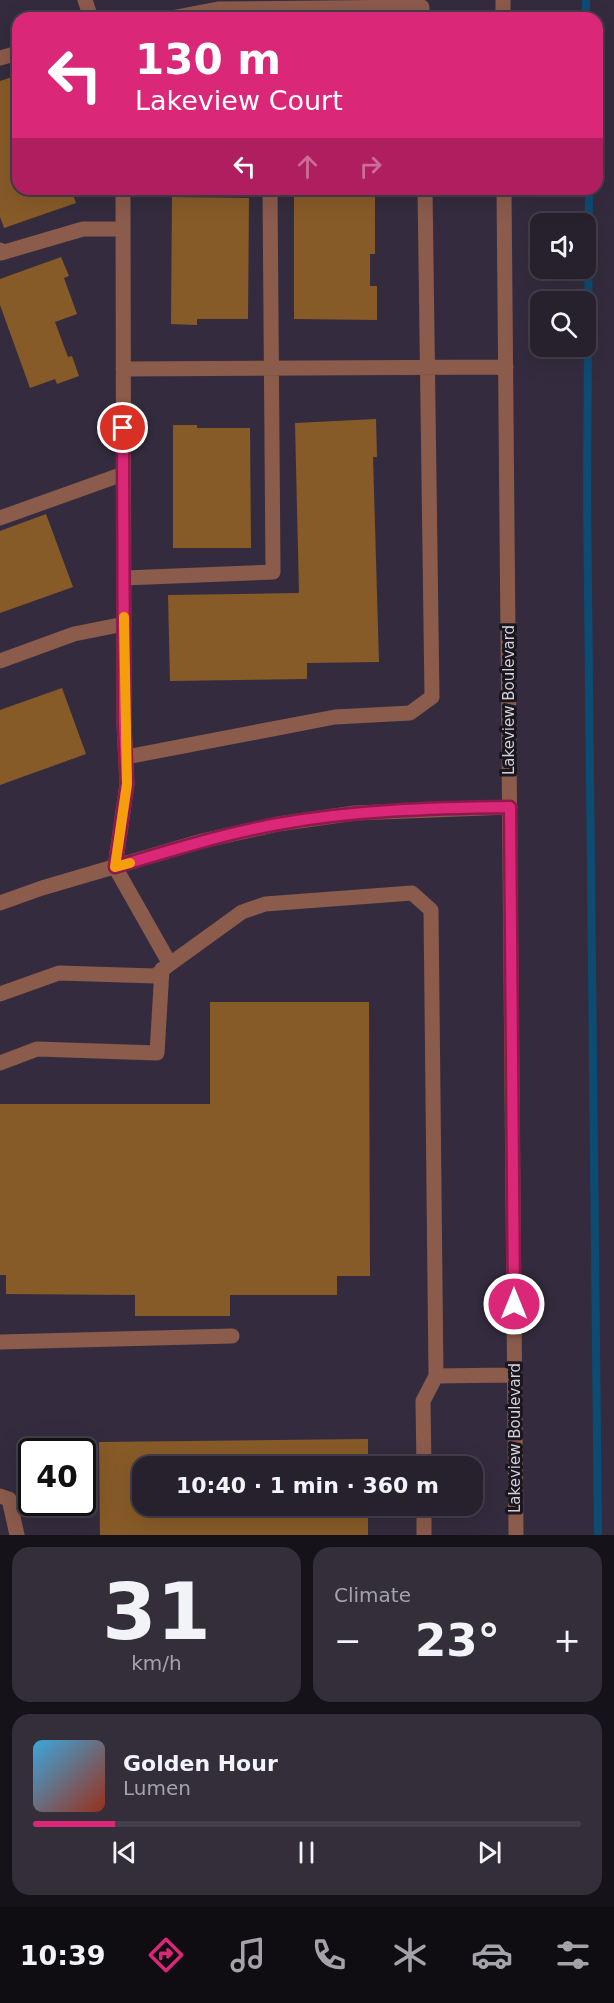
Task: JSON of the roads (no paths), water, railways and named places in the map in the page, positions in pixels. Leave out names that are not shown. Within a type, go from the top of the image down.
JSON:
[{"type":"street","points":[[202,12],[218,9],[422,7],[422,12]]},
{"type":"street","points":[[0,1064],[37,1049],[157,1053],[166,966],[115,867],[127,784],[124,624],[123,195]]},
{"type":"street","points":[[124,578],[273,572],[270,195]]},
{"type":"street","points":[[126,757],[334,717],[410,713],[432,697],[425,195]]},
{"type":"street","name":"Lakeview Boulevard","points":[[504,195],[516,1535]]},
{"type":"street","points":[[0,250],[1,253],[83,229],[123,229]]},
{"type":"street","points":[[123,369],[506,367]]},
{"type":"street","points":[[0,518],[123,474]]},
{"type":"street","points":[[0,660],[74,634],[124,624]]},
{"type":"street","points":[[0,903],[42,888],[202,841],[278,824],[355,813],[510,807]]},
{"type":"street","points":[[0,994],[59,973],[155,975],[242,912],[265,904],[412,893],[431,910],[436,1376],[423,1401],[424,1456]]},
{"type":"street","points":[[0,1342],[232,1336]]},
{"type":"street","points":[[436,1376],[514,1374]]},
{"type":"street","points":[[0,1496],[9,1499],[17,1535]]},
{"type":"street","points":[[424,1516],[424,1535]]},
{"type":"waterway","points":[[586,0],[586,12]]},
{"type":"waterway","points":[[589,195],[587,494],[598,1535]]}]
